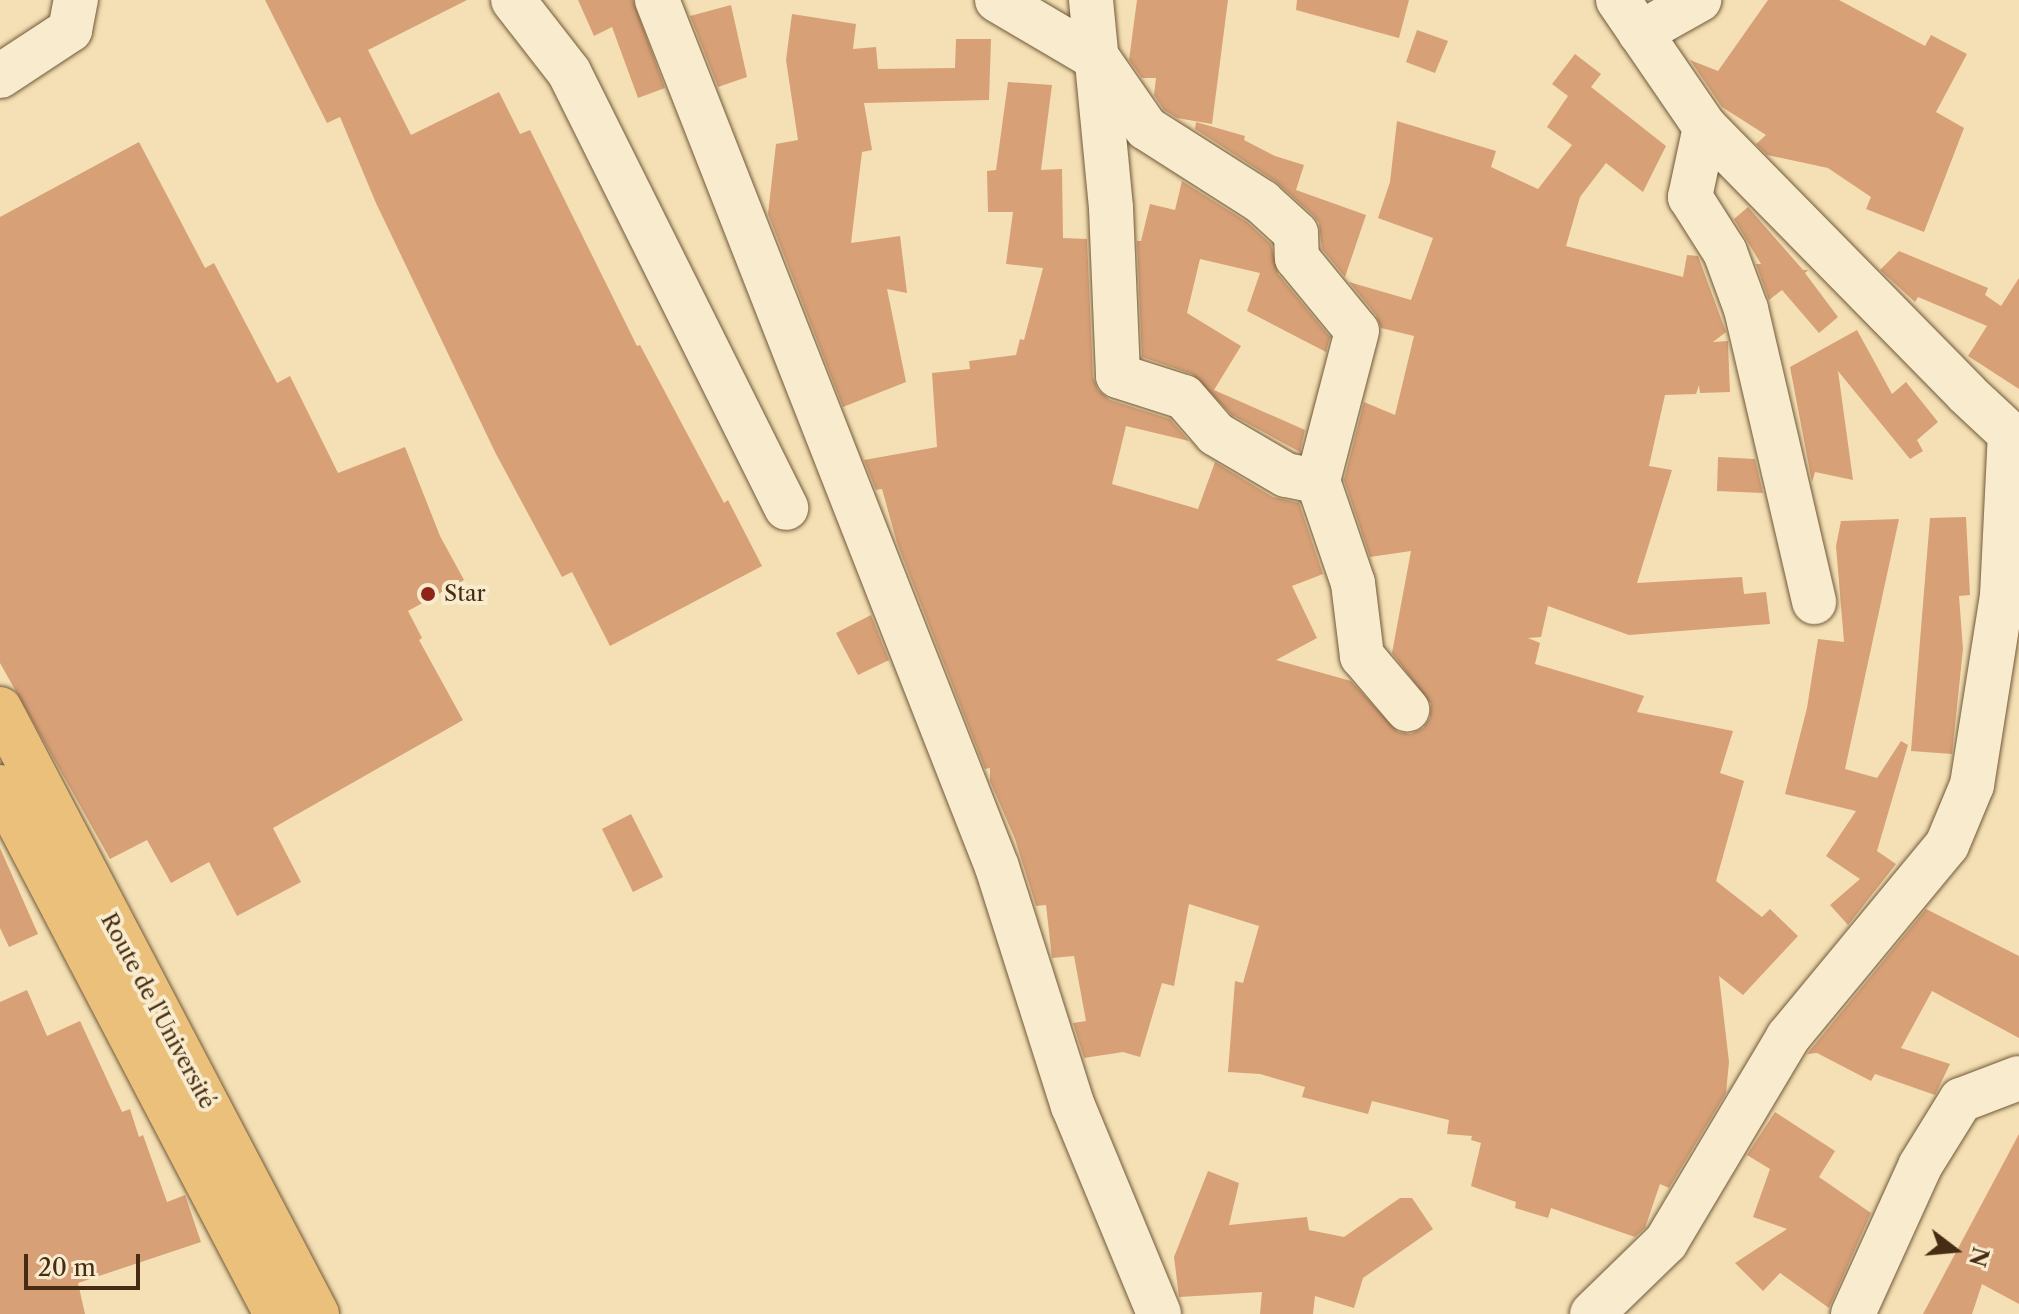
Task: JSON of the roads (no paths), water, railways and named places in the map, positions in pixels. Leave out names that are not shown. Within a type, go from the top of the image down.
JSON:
[{"type":"main road","name":"Route de l'Université","points":[[0,709],[317,1314]]},
{"type":"main road","name":"Route de l'Université","points":[[0,787],[276,1314]]},
{"type":"street","points":[[0,76],[70,30],[76,0]]},
{"type":"street","points":[[513,0],[569,72],[786,508]]},
{"type":"street","points":[[657,0],[997,867],[1073,1106],[1159,1314]]},
{"type":"street","points":[[997,0],[1099,60],[1146,128],[1262,202],[1296,233],[1297,258],[1357,331],[1318,481],[1353,583],[1362,656],[1407,709]]},
{"type":"street","points":[[1091,0],[1099,60],[1115,280],[1118,376],[1184,397],[1216,434],[1286,475],[1318,481]]},
{"type":"street","points":[[1592,1314],[1666,1242],[1788,1037],[1947,845],[1972,785],[2000,610],[2014,436],[1705,127],[1629,17],[1699,0]]},
{"type":"street","points":[[1705,127],[1690,197],[1725,252],[1746,309],[1814,602]]},
{"type":"street","points":[[1853,1314],[1920,1166],[1961,1100],[2019,1078]]},
{"type":"place","name":"Star","points":[[428,594]]}]
